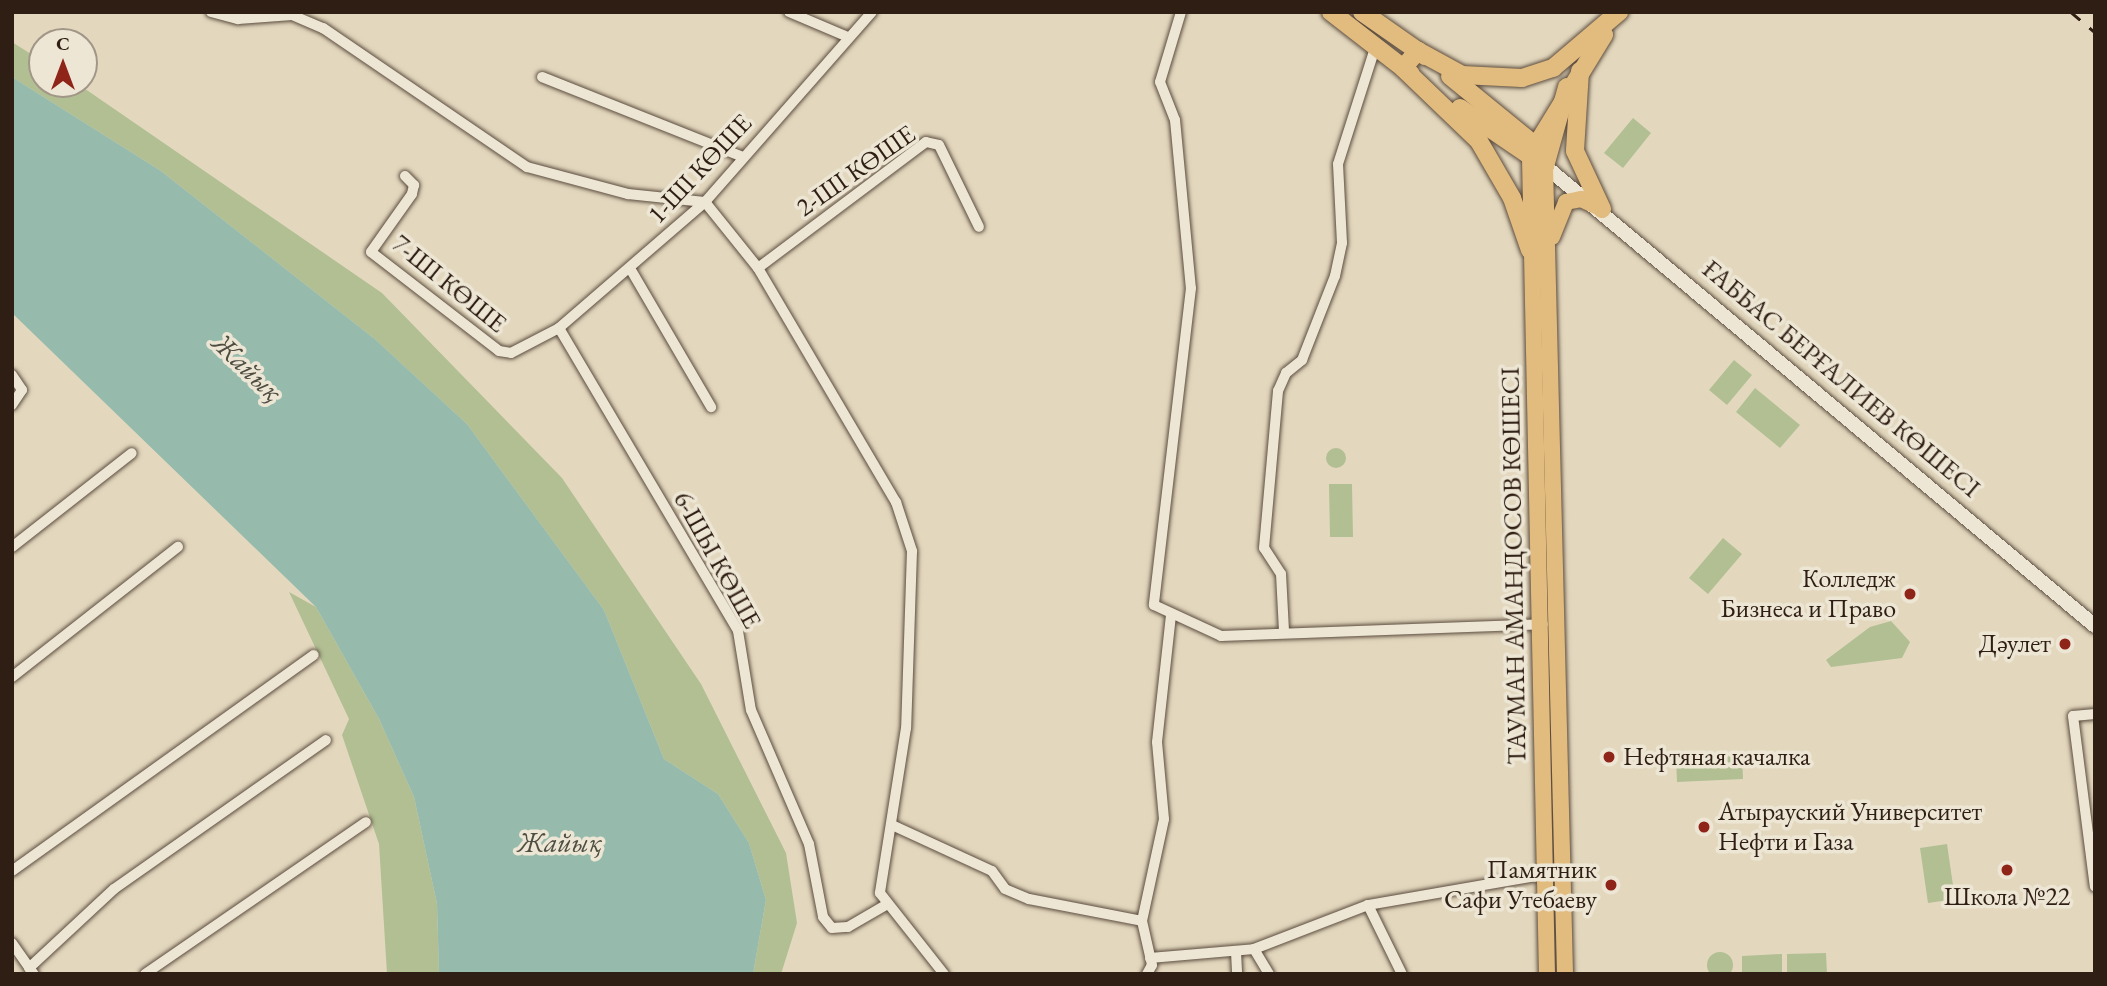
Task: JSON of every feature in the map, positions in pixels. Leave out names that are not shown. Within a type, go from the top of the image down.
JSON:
[{"type":"highway","points":[[1331,12],[1376,44],[1479,141],[1539,250]]},
{"type":"highway","points":[[1362,12],[1418,51],[1543,158]]},
{"type":"highway","points":[[1418,51],[1462,75],[1522,78],[1553,68],[1620,12]]},
{"type":"highway","points":[[1543,158],[1567,87],[1620,12]]},
{"type":"highway","points":[[1403,68],[1418,51]]},
{"type":"highway","points":[[1581,64],[1574,151],[1602,209]]},
{"type":"highway","points":[[1403,68],[1543,158]]},
{"type":"main road","name":"ҒАББАС БЕРҒАЛИЕВ КӨШЕСІ","points":[[1543,158],[2095,626]]},
{"type":"main road","name":"ТАУМАН АМАНДОСОВ КӨШЕСІ","points":[[1543,158],[1539,250],[1541,624],[1547,974]]},
{"type":"main road","points":[[1539,250],[1566,202],[1581,199],[1602,209]]},
{"type":"main road","name":"ТАУМАН АМАНДОСОВ КӨШЕСІ","points":[[1539,250],[1558,624],[1565,974]]},
{"type":"street","points":[[211,12],[238,19],[292,15],[323,28],[527,167],[628,194],[705,202],[758,268],[896,502],[912,551],[906,728],[892,825],[880,881],[886,905],[944,974]]},
{"type":"street","points":[[789,12],[848,37]]},
{"type":"street","name":"1-ШІ КӨШЕ","points":[[505,353],[559,327],[631,270],[705,202],[741,156],[872,12]]},
{"type":"street","points":[[1181,12],[1160,82],[1175,120],[1191,247],[1154,605],[1221,636],[1284,631],[1558,624]]},
{"type":"street","points":[[1284,631],[1281,574],[1264,548],[1278,391],[1286,373],[1302,360],[1335,276],[1342,243],[1338,164],[1376,44]]},
{"type":"street","points":[[542,77],[741,156]]},
{"type":"street","name":"2-ШІ КӨШЕ","points":[[758,268],[926,142],[939,145],[979,227]]},
{"type":"street","name":"7-ШI КӨШЕ","points":[[405,176],[414,185],[412,194],[371,252],[505,353]]},
{"type":"street","points":[[631,270],[711,407]]},
{"type":"street","name":"6-ШЫ КӨШЕ","points":[[559,327],[738,631],[751,710],[809,844],[823,917],[832,928],[848,927],[886,905]]},
{"type":"street","points":[[12,375],[22,390],[12,405]]},
{"type":"street","points":[[12,547],[132,453]]},
{"type":"street","points":[[12,677],[178,547]]},
{"type":"street","points":[[1147,974],[1150,958],[1142,921],[1164,819],[1157,742],[1171,615]]},
{"type":"street","points":[[12,871],[314,655]]},
{"type":"street","points":[[2095,714],[2073,716],[2095,887]]},
{"type":"street","points":[[12,943],[32,971],[114,889],[326,740]]},
{"type":"street","points":[[145,974],[366,822]]},
{"type":"street","points":[[892,825],[992,871],[1017,894],[1142,921]]},
{"type":"street","points":[[1150,958],[1254,949],[1368,905],[1545,872],[1563,871]]},
{"type":"street","points":[[1368,905],[1402,974]]},
{"type":"street","points":[[1254,949],[1269,974]]},
{"type":"street","points":[[1236,952],[1237,974]]},
{"type":"shaded area","points":[[12,42],[28,52],[28,87],[12,77]]},
{"type":"shaded area","points":[[45,98],[98,98],[382,293],[562,478],[701,684],[786,853],[797,923],[781,974],[753,974],[766,900],[749,843],[718,794],[664,759],[604,610],[467,424],[376,340],[161,171]]},
{"type":"shaded area","points":[[1633,118],[1651,133],[1623,168],[1604,153]]},
{"type":"shaded area","points":[[1734,360],[1752,375],[1727,405],[1709,390]]},
{"type":"shaded area","points":[[1755,388],[1800,425],[1780,448],[1736,412]]},
{"type":"shaded area","points":[[1332,448],[1340,448],[1346,458],[1340,468],[1332,468],[1326,462],[1326,454]]},
{"type":"shaded area","points":[[1329,484],[1352,484],[1353,537],[1330,537]]},
{"type":"shaded area","points":[[1723,538],[1742,554],[1708,594],[1689,578]]},
{"type":"shaded area","points":[[289,592],[316,607],[379,719],[414,797],[437,904],[439,974],[387,974],[379,844],[342,735],[349,719]]},
{"type":"shaded area","points":[[1891,621],[1910,642],[1902,658],[1831,667],[1826,660],[1870,627]]},
{"type":"shaded area","points":[[1742,753],[1743,779],[1677,782],[1676,756]]},
{"type":"shaded area","points":[[1947,844],[1955,899],[1928,903],[1920,848]]},
{"type":"shaded area","points":[[1720,952],[1729,956],[1733,965],[1729,974],[1720,978],[1711,974],[1707,965],[1711,956]]},
{"type":"shaded area","points":[[1826,953],[1827,974],[1787,974],[1787,954]]},
{"type":"shaded area","points":[[1782,954],[1782,974],[1742,974],[1742,956]]},
{"type":"water","name":"Жайық","points":[[12,77],[28,87],[28,98],[45,98],[161,171],[376,340],[467,424],[604,610],[664,759],[718,794],[749,843],[766,900],[753,974],[439,974],[437,904],[414,797],[379,719],[316,607],[12,313]]},
{"type":"railway","points":[[2071,12],[2095,32]]},
{"type":"place","name":"Колледж Бизнеса и Право","points":[[1910,594]]},
{"type":"place","name":"Дәулет","points":[[2065,644]]},
{"type":"place","name":"Нефтяная качалка","points":[[1609,757]]},
{"type":"place","name":"Атырауский Университет Нефти и Газа","points":[[1704,827]]},
{"type":"place","name":"Школа №22","points":[[2007,870]]},
{"type":"place","name":"Памятник Сафи Утебаеву","points":[[1611,885]]}]
